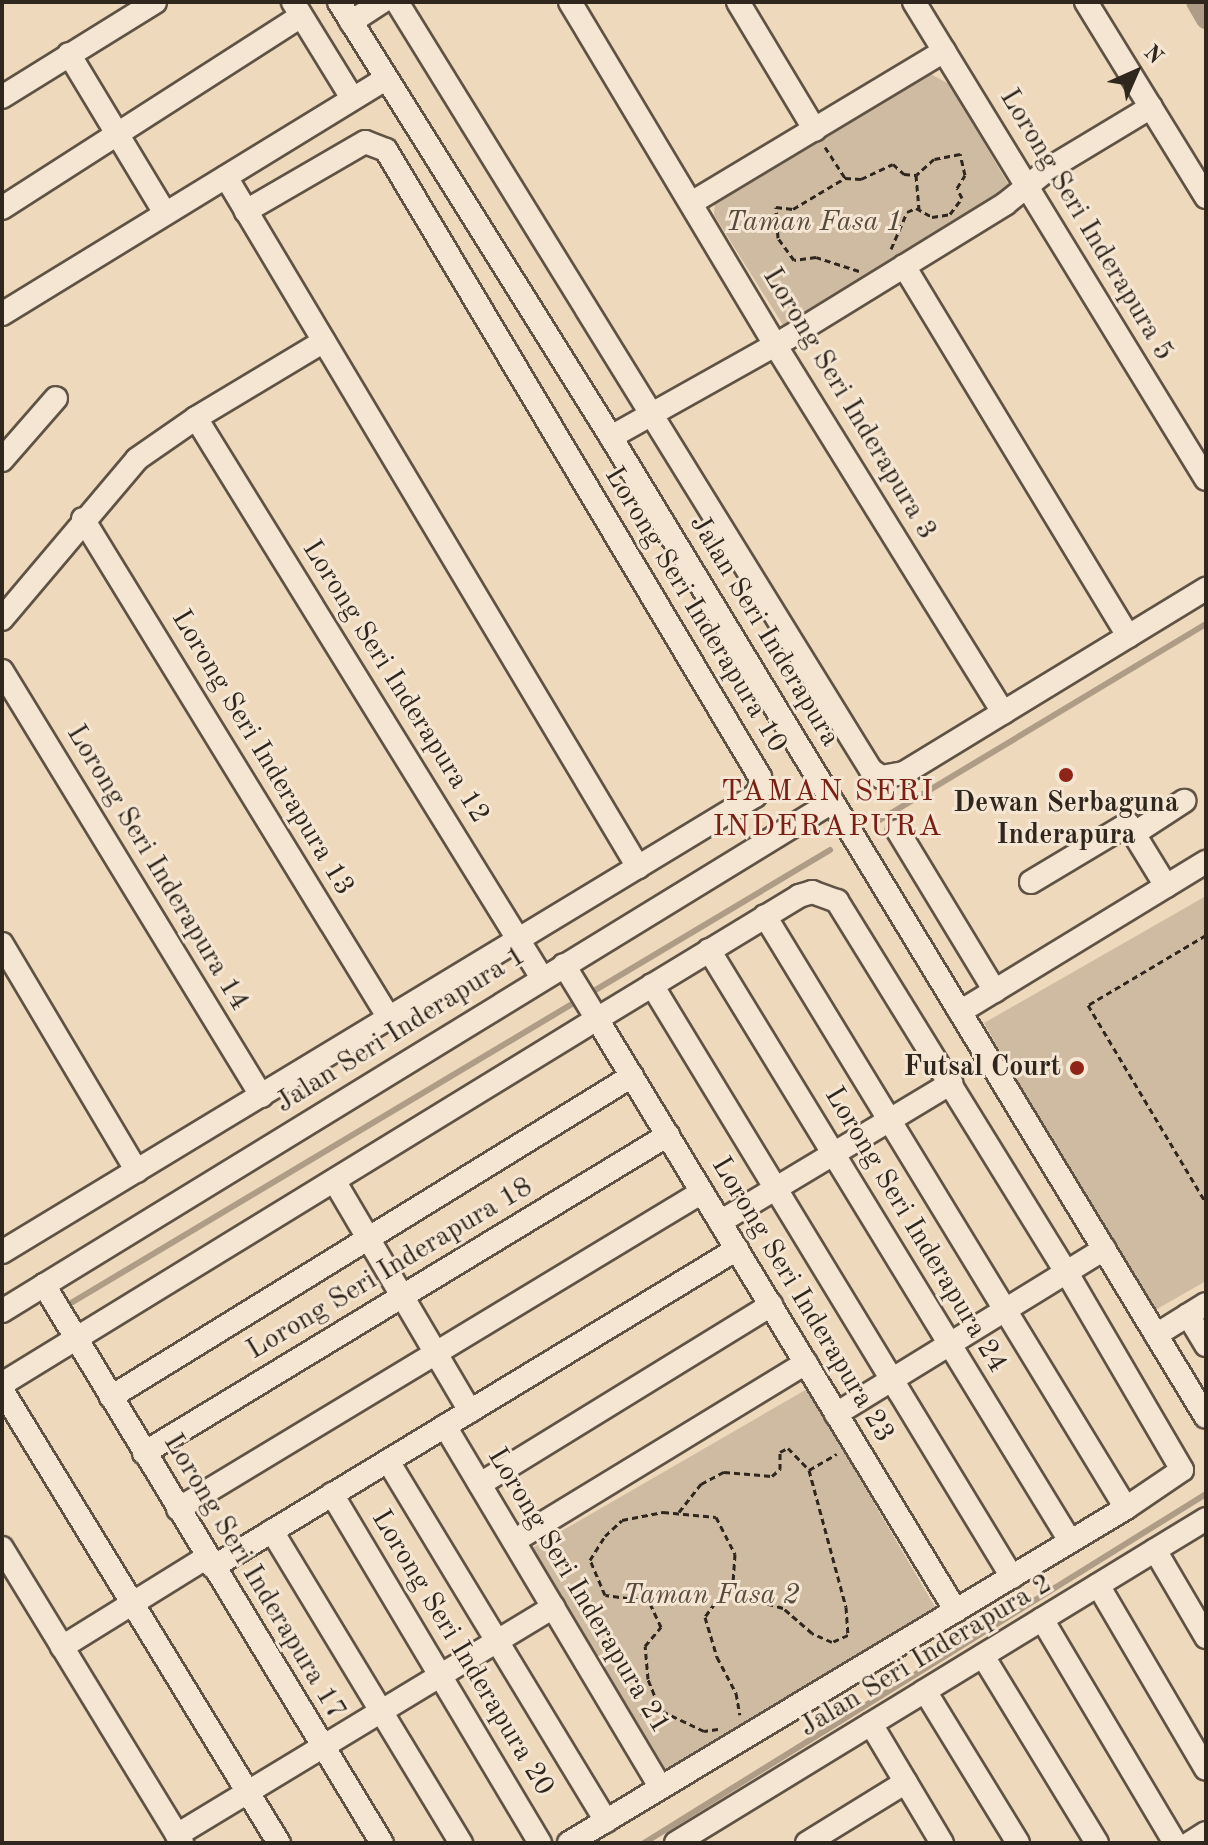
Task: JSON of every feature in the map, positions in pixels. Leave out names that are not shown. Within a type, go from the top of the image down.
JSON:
[{"type":"street","name":"Jalan Seri Inderapura","points":[[339,2],[611,437],[1206,1417]]},
{"type":"street","points":[[351,22],[382,2]]},
{"type":"street","points":[[397,2],[871,770],[881,777],[904,773],[1128,636],[1202,602]]},
{"type":"street","name":"Lorong Seri Inderapura 3","points":[[570,2],[693,202],[774,343],[1003,713]]},
{"type":"street","points":[[738,2],[815,130]]},
{"type":"street","name":"Lorong Seri Inderapura 5","points":[[914,2],[1206,479]]},
{"type":"street","points":[[1086,2],[1206,197]]},
{"type":"street","points":[[2,97],[147,4]]},
{"type":"street","points":[[2,208],[118,134],[297,9],[352,98]]},
{"type":"street","points":[[693,202],[944,51]]},
{"type":"street","points":[[69,54],[165,213]]},
{"type":"street","points":[[3,312],[386,79]]},
{"type":"street","points":[[611,437],[774,343],[895,261],[1005,204],[1050,168],[1151,107]]},
{"type":"street","name":"Lorong Seri Inderapura 10","points":[[246,211],[365,142],[386,150],[403,178],[760,777],[761,787],[755,796],[638,867]]},
{"type":"street","points":[[5,1242],[137,1171],[638,867],[226,177]]},
{"type":"street","points":[[895,261],[1128,636]]},
{"type":"street","points":[[6,604],[137,459],[196,418],[324,341]]},
{"type":"street","points":[[2,460],[56,398]]},
{"type":"street","name":"Lorong Seri Inderapura 12","points":[[196,418],[542,978]]},
{"type":"street","name":"Lorong Seri Inderapura 13","points":[[83,519],[389,1018]]},
{"type":"street","name":"Lorong Seri Inderapura 14","points":[[2,671],[261,1096]]},
{"type":"street","points":[[1135,833],[1184,801]]},
{"type":"street","name":"Jalan Seri Inderapura 1","points":[[2,1311],[542,978],[569,973],[832,802]]},
{"type":"street","points":[[1031,882],[1128,824],[1166,886]]},
{"type":"street","points":[[898,831],[995,991]]},
{"type":"street","points":[[960,1012],[1206,862]]},
{"type":"street","points":[[2,1384],[335,1182],[593,1012],[652,985],[765,916],[812,892],[837,901],[1067,1273],[1181,1465],[1180,1475],[569,1843]]},
{"type":"street","points":[[765,916],[1126,1508]]},
{"type":"street","points":[[2,944],[137,1171]]},
{"type":"street","name":"Lorong Seri Inderapura 24","points":[[709,950],[1070,1541]]},
{"type":"street","name":"Lorong Seri Inderapura 23","points":[[569,973],[956,1611]]},
{"type":"street","points":[[652,985],[1012,1577]]},
{"type":"street","points":[[111,1397],[632,1076]]},
{"type":"street","points":[[720,1222],[951,1083]]},
{"type":"street","name":"Lorong Seri Inderapura 18","points":[[144,1453],[668,1135]]},
{"type":"street","points":[[335,1182],[470,1411]]},
{"type":"street","points":[[178,1509],[702,1192]]},
{"type":"street","points":[[62,1647],[132,1603],[272,1531],[737,1249]]},
{"type":"street","points":[[836,1414],[1104,1249]]},
{"type":"street","name":"Lorong Seri Inderapura 17","points":[[44,1285],[320,1746],[382,1843]]},
{"type":"street","points":[[480,1484],[771,1305]]},
{"type":"street","points":[[1156,1335],[1197,1310],[1206,1345]]},
{"type":"street","points":[[514,1541],[806,1363]]},
{"type":"street","points":[[2,1390],[279,1843]]},
{"type":"street","name":"Lorong Seri Inderapura 21","points":[[445,1426],[660,1787]]},
{"type":"street","points":[[388,1461],[606,1821]]},
{"type":"street","name":"Lorong Seri Inderapura 20","points":[[332,1494],[540,1843]]},
{"type":"street","name":"Jalan Seri Inderapura 2","points":[[676,1843],[1206,1519]]},
{"type":"street","points":[[272,1531],[461,1843]]},
{"type":"street","points":[[2,1548],[180,1839],[247,1791],[553,1607]]},
{"type":"street","points":[[1155,1550],[1206,1637]]},
{"type":"street","points":[[1098,1585],[1206,1769]]},
{"type":"street","points":[[1042,1619],[1175,1843]]},
{"type":"street","points":[[983,1656],[1097,1843]]},
{"type":"street","points":[[925,1691],[1018,1843]]},
{"type":"street","points":[[871,1724],[939,1842]]},
{"type":"street","points":[[807,1843],[906,1782]]},
{"type":"street","points":[[1190,1843],[1206,1833]]},
{"type":"path","points":[[815,130],[845,178]]},
{"type":"path","points":[[867,273],[816,257],[794,260],[778,238],[776,207],[793,209],[845,178],[861,179],[893,164],[904,174],[916,175],[934,159],[960,154],[965,175],[957,188],[962,198],[950,214],[932,217],[919,210],[907,212],[895,261]]},
{"type":"path","points":[[916,175],[919,210]]},
{"type":"path","points":[[1206,935],[1088,1005],[1206,1203]]},
{"type":"path","points":[[809,1470],[855,1444]]},
{"type":"path","points":[[679,1512],[701,1484],[724,1472],[772,1476],[780,1469],[780,1452],[788,1448],[809,1470],[846,1607],[848,1635],[832,1642],[812,1633],[783,1608],[732,1593],[715,1603],[705,1617],[717,1657],[736,1693],[740,1716],[734,1722]]},
{"type":"path","points":[[727,1728],[704,1731],[664,1712],[648,1679],[645,1646],[661,1627],[649,1601],[605,1595],[590,1560],[605,1536],[622,1520],[679,1512],[716,1517],[735,1554],[732,1593]]},
{"type":"green space","name":"Taman Fasa 1","points":[[929,73],[949,84],[1010,187],[783,325],[714,215],[715,200]]},
{"type":"green space","points":[[1206,896],[1206,1281],[1150,1313],[984,1023]]},
{"type":"green space","name":"Taman Fasa 2","points":[[807,1389],[935,1607],[663,1781],[527,1551]]},
{"type":"waterway","points":[[1196,2],[1206,19]]},
{"type":"waterway","points":[[878,821],[1206,624]]},
{"type":"waterway","points":[[71,1303],[830,850]]},
{"type":"waterway","points":[[644,1843],[1206,1494]]},
{"type":"place","name":"Dewan Serbaguna Inderapura","points":[[1066,775]]},
{"type":"place","name":"Futsal Court","points":[[1077,1068]]},
{"type":"district","name":"TAMAN SERI INDERAPURA","points":[[828,809]]}]
